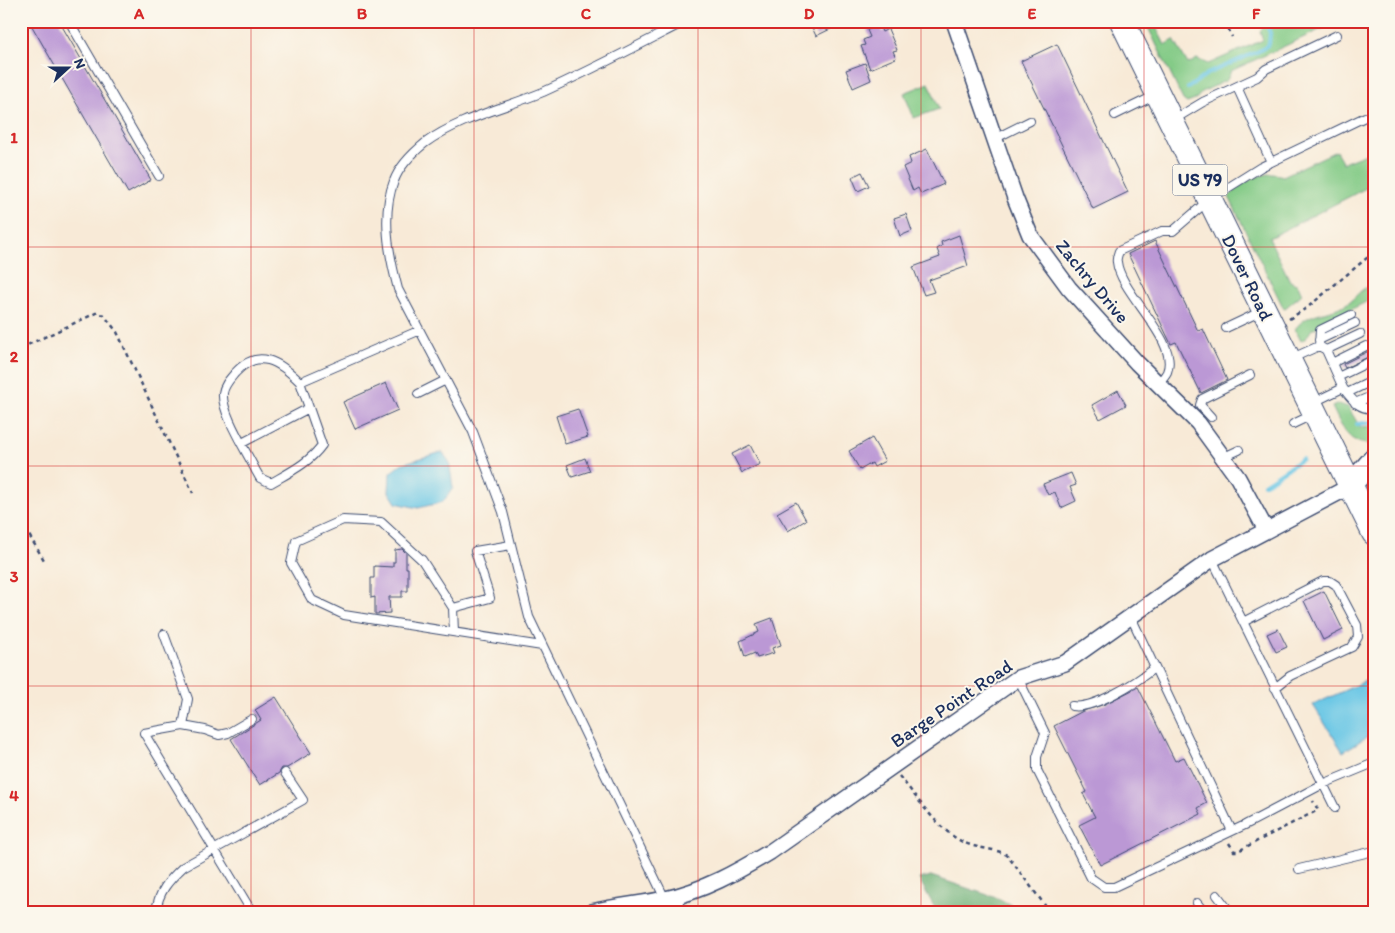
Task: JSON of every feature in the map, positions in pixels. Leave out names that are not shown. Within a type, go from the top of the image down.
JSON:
[{"type":"main road","name":"Dover Road","points":[[1122,21],[1349,487],[1374,533]]},
{"type":"main road","points":[[1349,487],[1374,459]]},
{"type":"street","name":"Zachry Drive","points":[[954,21],[994,139],[1030,235],[1048,262],[1084,305],[1158,384],[1198,423],[1238,478],[1266,530]]},
{"type":"street","name":"Barge Point Road","points":[[592,912],[670,897],[710,885],[738,872],[1018,678],[1065,663],[1212,559],[1349,487]]},
{"type":"lane","points":[[69,21],[158,176]]},
{"type":"lane","points":[[128,21],[152,21]]},
{"type":"lane","points":[[682,912],[670,897],[528,617],[502,512],[479,449],[446,380],[398,290],[391,264],[387,226],[389,199],[394,180],[406,162],[425,144],[450,129],[542,92],[686,21]]},
{"type":"lane","points":[[1171,121],[1203,102],[1257,77],[1266,69],[1337,35]]},
{"type":"lane","points":[[1237,87],[1271,162]]},
{"type":"lane","points":[[1115,115],[1158,94]]},
{"type":"lane","points":[[1158,384],[1167,371],[1168,356],[1144,310],[1132,295],[1116,262],[1119,251],[1162,231],[1173,231],[1210,199],[1271,162],[1365,117]]},
{"type":"lane","points":[[994,139],[1030,121]]},
{"type":"lane","points":[[1351,315],[1320,330],[1322,346],[1345,391],[1355,404],[1368,410],[1374,408]]},
{"type":"lane","points":[[1226,328],[1269,320]]},
{"type":"lane","points":[[1322,346],[1355,323]]},
{"type":"lane","points":[[300,382],[418,330]]},
{"type":"lane","points":[[1288,360],[1322,346],[1360,334]]},
{"type":"lane","points":[[1332,363],[1366,346]]},
{"type":"lane","points":[[252,360],[270,360],[285,367],[300,382],[322,445],[315,455],[295,470],[271,483],[260,478],[225,408],[223,392],[227,382],[241,366],[252,360]]},
{"type":"lane","points":[[1338,378],[1373,360]]},
{"type":"lane","points":[[1210,417],[1200,405],[1202,399],[1250,375]]},
{"type":"lane","points":[[418,394],[446,380]]},
{"type":"lane","points":[[1293,424],[1312,409],[1345,391],[1374,380]]},
{"type":"lane","points":[[1355,404],[1374,395]]},
{"type":"lane","points":[[242,443],[309,408]]},
{"type":"lane","points":[[1224,457],[1239,450]]},
{"type":"lane","points":[[454,632],[453,608],[422,560],[381,522],[343,520],[296,541],[291,563],[312,600],[344,615],[542,646]]},
{"type":"lane","points":[[453,608],[490,598],[475,551],[511,545]]},
{"type":"lane","points":[[1212,559],[1335,808]]},
{"type":"lane","points":[[1243,622],[1322,581],[1330,581],[1336,585],[1353,617],[1357,626],[1358,637],[1352,647],[1290,676],[1275,688]]},
{"type":"lane","points":[[1131,617],[1228,833]]},
{"type":"lane","points":[[164,634],[188,700],[183,726]]},
{"type":"lane","points":[[1072,706],[1084,706],[1139,680],[1154,668]]},
{"type":"lane","points":[[1018,678],[1044,733],[1037,757],[1036,770],[1091,878],[1104,887],[1114,887],[1228,833],[1323,784],[1374,763]]},
{"type":"lane","points":[[252,719],[228,733],[219,735],[183,726],[144,733],[252,912]]},
{"type":"lane","points":[[156,912],[161,892],[169,879],[183,867],[216,851],[303,800],[285,773]]},
{"type":"lane","points":[[1299,869],[1374,851]]},
{"type":"lane","points":[[1217,895],[1230,912]]},
{"type":"lane","points":[[1197,903],[1204,912]]},
{"type":"path","points":[[1225,21],[1232,37]]},
{"type":"path","points":[[1269,320],[1308,307],[1374,252]]},
{"type":"path","points":[[21,348],[96,313],[104,315],[117,332],[193,493]]},
{"type":"path","points":[[21,522],[44,560]]},
{"type":"path","points":[[892,767],[953,836],[972,846],[999,851],[1007,855],[1050,912]]},
{"type":"path","points":[[1228,833],[1234,851],[1238,851],[1318,810],[1312,800],[1318,797],[1321,801],[1329,796]]},
{"type":"green space","points":[[1145,21],[1153,21],[1165,45],[1174,40],[1188,64],[1197,59],[1208,64],[1263,40],[1260,31],[1269,21],[1339,21],[1231,71],[1227,80],[1202,92],[1195,100],[1187,103],[1183,100]]},
{"type":"green space","points":[[929,83],[939,109],[914,118],[904,93]]},
{"type":"green space","points":[[1336,151],[1343,163],[1374,151],[1374,184],[1269,238],[1290,281],[1298,285],[1302,294],[1284,309],[1229,197],[1240,186],[1253,178],[1268,174],[1283,176]]},
{"type":"green space","points":[[1374,284],[1374,298],[1312,329],[1306,338],[1301,341],[1295,329],[1306,319],[1346,304],[1365,288]]},
{"type":"green space","points":[[1338,404],[1348,407],[1360,427],[1374,426],[1374,444],[1358,442],[1347,434],[1332,407]]},
{"type":"green space","points":[[931,876],[1000,899],[1024,912],[937,912],[919,879]]},
{"type":"water","points":[[442,452],[449,461],[453,488],[443,502],[418,508],[396,503],[389,492],[390,473],[401,464]]},
{"type":"water","points":[[1374,677],[1374,732],[1343,752],[1313,705]]},
{"type":"building","points":[[29,21],[59,21],[151,180],[128,193]]},
{"type":"building","points":[[809,21],[847,21],[816,36]]},
{"type":"building","points":[[879,25],[882,32],[888,29],[897,50],[893,51],[896,58],[870,69],[861,46],[865,45],[863,40],[870,37],[867,30]]},
{"type":"building","points":[[1057,44],[1128,192],[1093,209],[1021,61]]},
{"type":"building","points":[[865,63],[871,80],[853,88],[846,70]]},
{"type":"building","points":[[927,149],[944,184],[921,194],[918,188],[913,191],[903,167],[911,163],[909,157]]},
{"type":"building","points":[[862,172],[869,186],[858,191],[852,177]]},
{"type":"building","points":[[906,214],[912,231],[900,236],[894,218]]},
{"type":"building","points":[[959,235],[968,266],[929,280],[934,292],[924,295],[913,267],[940,257],[937,249],[942,246],[941,242]]},
{"type":"building","points":[[1155,241],[1198,331],[1203,329],[1227,380],[1201,393],[1176,342],[1171,344],[1128,254]]},
{"type":"building","points":[[1374,346],[1374,354],[1345,368],[1343,364],[1369,351]]},
{"type":"building","points":[[386,383],[398,410],[355,429],[343,402]]},
{"type":"building","points":[[1118,390],[1126,405],[1100,419],[1092,405]]},
{"type":"building","points":[[578,409],[588,437],[565,444],[556,416]]},
{"type":"building","points":[[872,438],[885,461],[874,467],[872,463],[860,470],[849,451]]},
{"type":"building","points":[[750,445],[760,464],[742,473],[732,454]]},
{"type":"building","points":[[585,458],[590,471],[572,477],[567,465]]},
{"type":"building","points":[[1071,473],[1076,485],[1070,487],[1076,501],[1061,508],[1055,492],[1048,495],[1043,484]]},
{"type":"building","points":[[796,502],[806,520],[788,531],[777,513]]},
{"type":"building","points":[[402,549],[406,553],[408,591],[402,591],[402,597],[389,597],[390,613],[375,614],[375,597],[371,598],[371,578],[374,578],[374,566],[393,567],[395,550]]},
{"type":"building","points":[[1324,591],[1343,630],[1323,640],[1304,601]]},
{"type":"building","points":[[772,618],[781,645],[772,648],[774,653],[757,658],[755,653],[745,657],[740,641],[759,632],[756,624]]},
{"type":"building","points":[[1278,629],[1287,647],[1276,652],[1267,634]]},
{"type":"building","points":[[1138,687],[1175,761],[1184,757],[1207,803],[1198,808],[1201,814],[1100,865],[1079,825],[1095,817],[1083,794],[1087,792],[1054,726],[1083,711],[1105,704]]},
{"type":"building","points":[[276,697],[311,753],[287,768],[282,768],[279,773],[260,785],[231,739],[261,720],[255,710]]},
{"type":"waterway","points":[[1188,88],[1207,74],[1261,50],[1269,44],[1270,33],[1265,21]]},
{"type":"waterway","points":[[1357,424],[1374,422]]},
{"type":"waterway","points":[[1264,484],[1302,459]]}]
